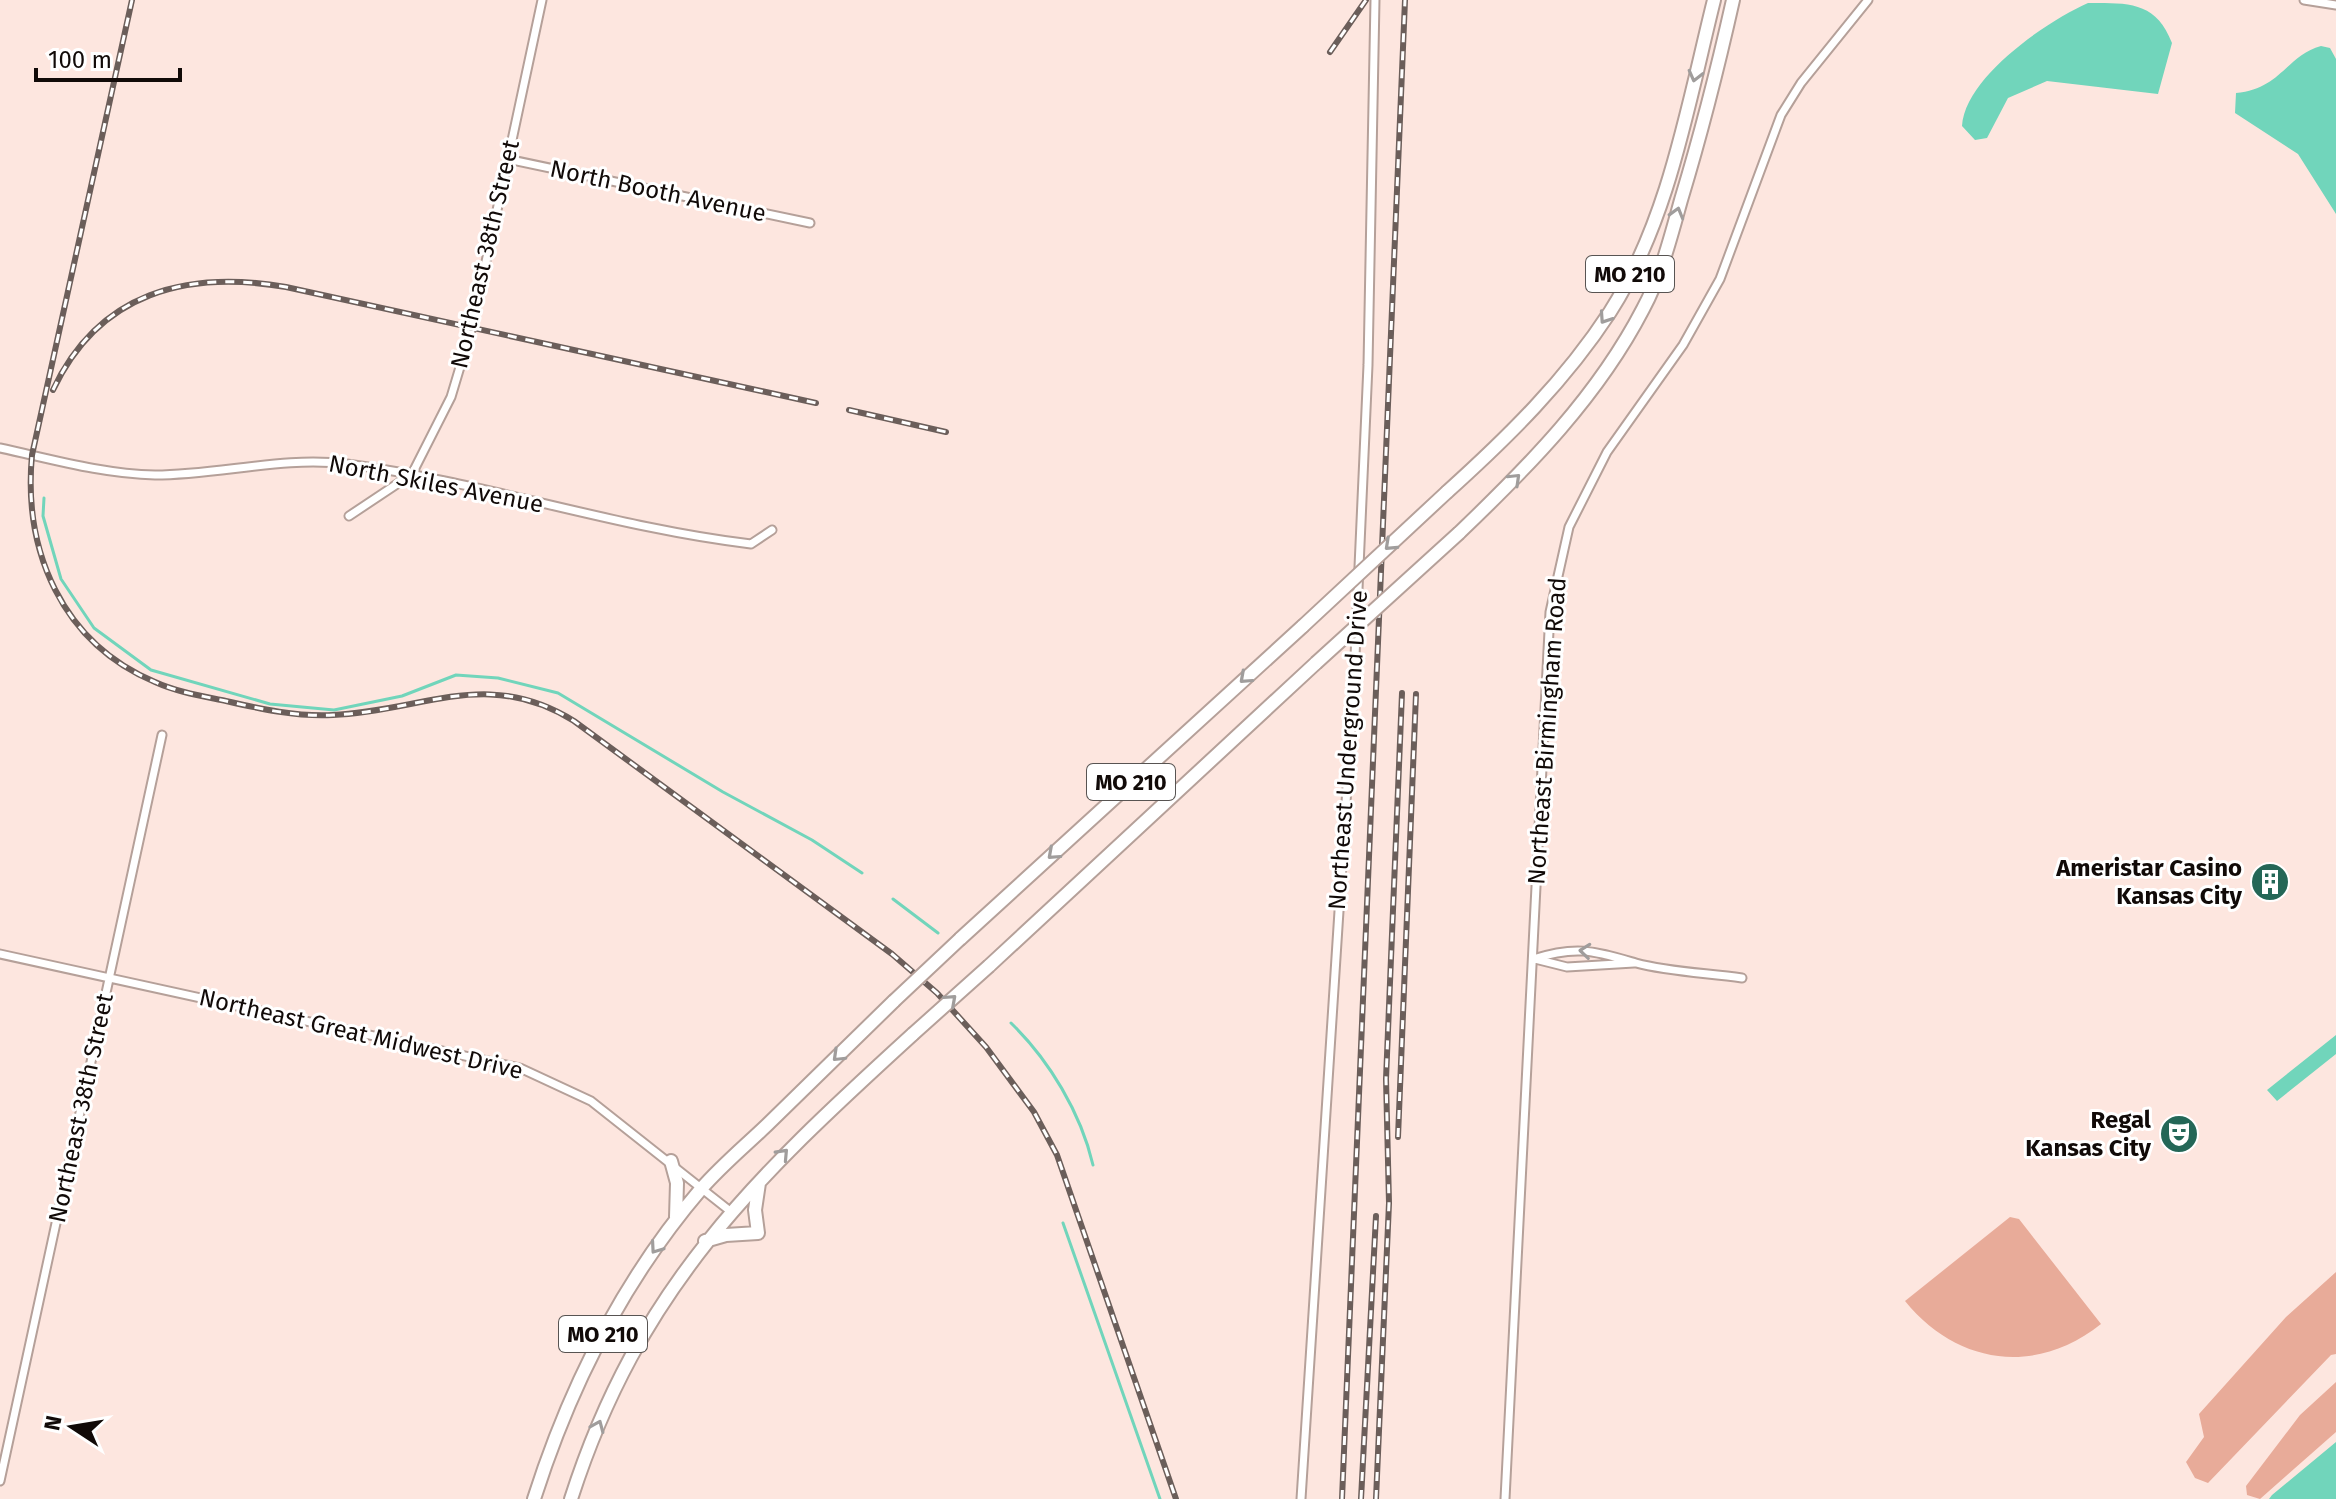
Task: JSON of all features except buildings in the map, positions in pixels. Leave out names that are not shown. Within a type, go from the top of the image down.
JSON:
[{"type":"highway","name":"MO 210","points":[[534,1499],[555,1438],[590,1358],[643,1266],[703,1186],[960,939],[1515,431],[1566,374],[1612,309],[1647,239],[1676,152],[1714,0]]},
{"type":"highway","name":"MO 210","points":[[571,1499],[597,1427],[634,1349],[705,1241],[730,1211],[913,1034],[1459,533],[1531,464],[1572,417],[1644,308],[1670,239],[1708,108],[1733,0]]},
{"type":"highway","points":[[671,1161],[677,1183],[676,1220]]},
{"type":"highway","points":[[705,1241],[726,1235],[758,1233],[755,1201],[760,1179]]},
{"type":"street","name":"Northeast 38th Street","points":[[412,474],[458,377],[472,327],[542,0]]},
{"type":"street","name":"Northeast Underground Drive","points":[[1301,1499],[1354,679],[1368,365],[1375,0]]},
{"type":"street","name":"Northeast Birmingham Road","points":[[1505,1499],[1550,612],[1569,527],[1607,452],[1683,345],[1720,279],[1781,115],[1801,83],[1868,0]]},
{"type":"street","points":[[2304,0],[2336,5]]},
{"type":"street","name":"North Booth Avenue","points":[[507,159],[810,223]]},
{"type":"street","name":"North Skiles Avenue","points":[[0,448],[126,473],[184,473],[309,460],[412,474],[694,538],[751,544],[772,530]]},
{"type":"street","points":[[349,516],[412,474]]},
{"type":"street","name":"Northeast 38th Street","points":[[0,1481],[162,735]]},
{"type":"street","points":[[1533,959],[1564,949],[1616,954],[1636,963]]},
{"type":"street","name":"Northeast Great Midwest Drive","points":[[0,954],[520,1068],[591,1101],[703,1186],[730,1211]]},
{"type":"street","points":[[1533,959],[1567,967],[1636,963],[1742,978]]},
{"type":"shaded area","points":[[2088,3],[2139,7],[2158,19],[2172,43],[2158,94],[2047,81],[2008,98],[1987,138],[1975,140],[1962,126],[1967,107],[1992,70],[2051,23]]},
{"type":"shaded area","points":[[2321,46],[2330,48],[2336,59],[2336,214],[2298,154],[2235,113],[2236,93],[2274,79],[2309,50]]},
{"type":"shaded area","points":[[2336,1035],[2336,1054],[2277,1101],[2267,1090]]},
{"type":"shaded area","points":[[2010,1217],[2019,1219],[2101,1324],[2076,1341],[2050,1351],[2024,1356],[1998,1356],[1948,1339],[1905,1301]]},
{"type":"shaded area","points":[[2336,1272],[2336,1354],[2331,1355],[2208,1483],[2195,1478],[2186,1462],[2204,1437],[2199,1414],[2286,1317]]},
{"type":"shaded area","points":[[2336,1382],[2336,1432],[2260,1499],[2247,1495],[2246,1486],[2300,1415]]},
{"type":"shaded area","points":[[2336,1442],[2336,1499],[2269,1499],[2272,1495]]},
{"type":"waterway","points":[[44,498],[43,516],[61,579],[94,628],[151,670],[270,704],[334,710],[402,696],[456,675],[498,678],[558,693],[723,792],[812,840],[862,873]]},
{"type":"waterway","points":[[893,899],[938,933]]},
{"type":"waterway","points":[[1011,1023],[1038,1053],[1062,1088],[1088,1145],[1093,1165]]},
{"type":"waterway","points":[[1063,1223],[1160,1499]]},
{"type":"railway","points":[[132,0],[32,455],[34,525],[42,559],[55,590],[73,618],[95,644],[123,665],[155,682],[190,693],[266,709],[306,715],[333,715],[484,694],[542,705],[574,721],[892,954],[937,993],[986,1047],[1034,1112],[1057,1155],[1176,1499]]},
{"type":"railway","points":[[1330,52],[1366,0]]},
{"type":"railway","points":[[1342,1499],[1405,0]]},
{"type":"railway","points":[[53,390],[72,357],[95,330],[121,310],[150,295],[181,286],[214,282],[286,287],[816,403]]},
{"type":"railway","points":[[849,410],[946,432]]},
{"type":"railway","points":[[1376,1499],[1389,1203],[1386,1079],[1402,693]]},
{"type":"railway","points":[[1398,1137],[1416,694]]},
{"type":"railway","points":[[1361,1499],[1376,1216]]},
{"type":"place","name":"Ameristar Casino Kansas City","points":[[2270,882]]},
{"type":"place","name":"Regal Kansas City","points":[[2179,1134]]}]
